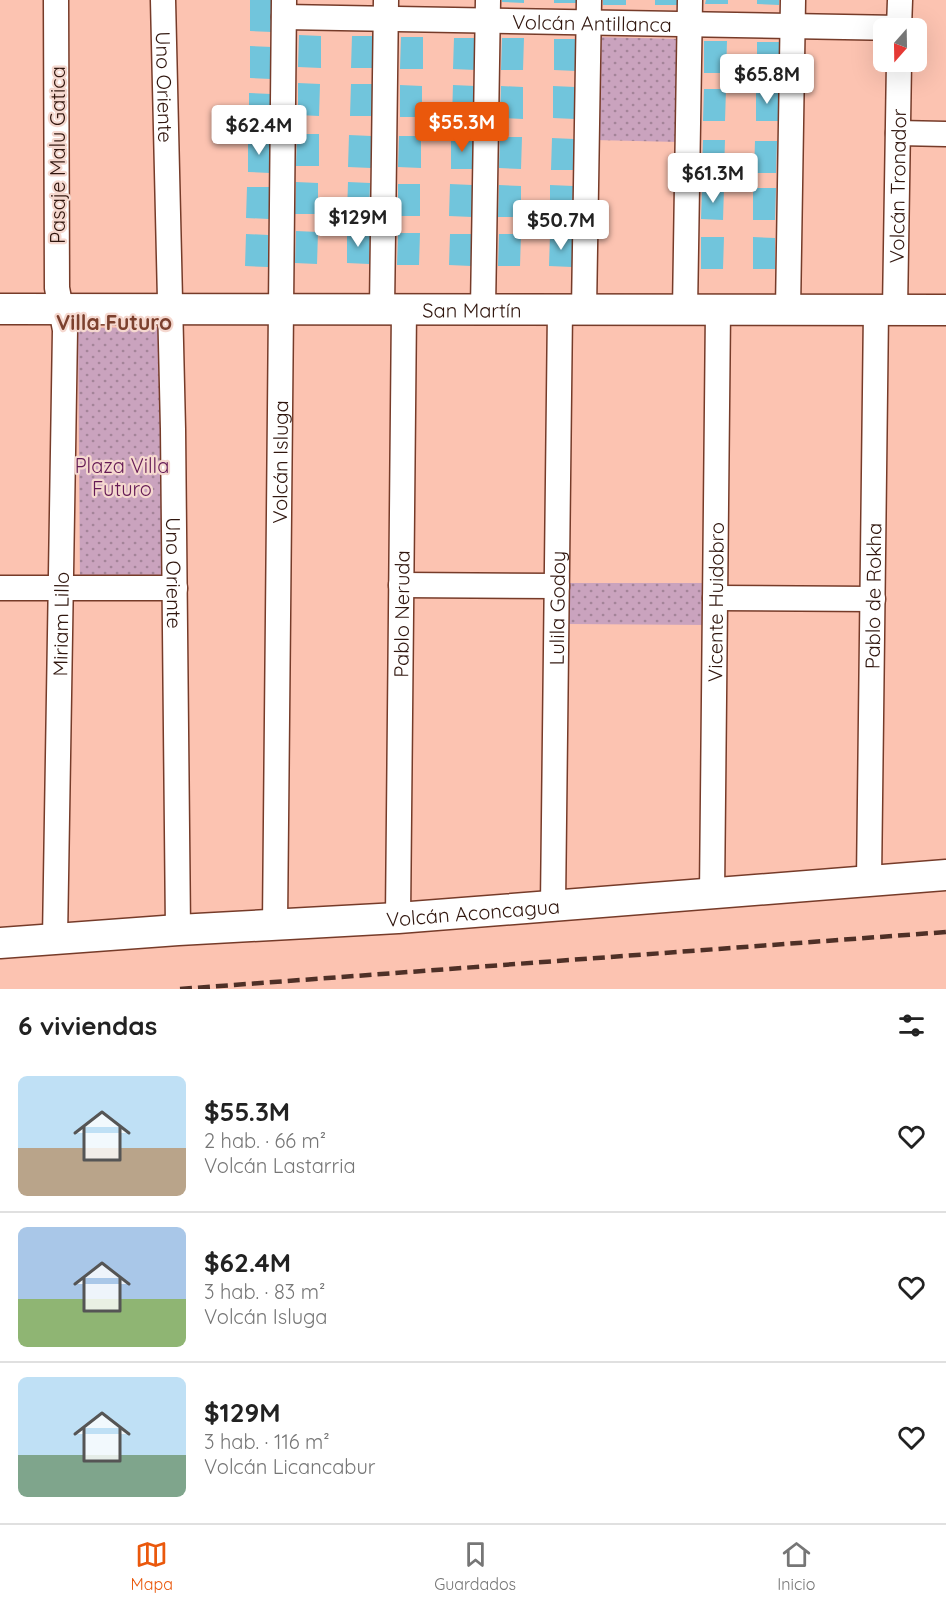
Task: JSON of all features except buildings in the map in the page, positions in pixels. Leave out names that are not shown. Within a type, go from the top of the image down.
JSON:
[{"type":"street","name":"Pasaje Malu Gatica","points":[[56,0],[57,288],[61,309]]},
{"type":"street","name":"Uno Oriente","points":[[163,0],[175,588],[178,930]]},
{"type":"street","points":[[685,310],[690,0]]},
{"type":"street","points":[[788,310],[793,0]]},
{"type":"street","points":[[899,18],[900,0]]},
{"type":"street","name":"Volcán Antillanca","points":[[284,8],[589,11],[690,24],[873,28]]},
{"type":"street","name":"Volcán Isluga","points":[[275,924],[284,8]]},
{"type":"street","name":"Pablo Neruda","points":[[386,9],[401,585],[398,918]]},
{"type":"street","points":[[483,309],[488,10]]},
{"type":"street","name":"Lulila Godoy","points":[[554,905],[557,586],[589,11]]},
{"type":"street","name":"Volcán Tronador","points":[[886,310],[898,133],[899,72]]},
{"type":"street","points":[[898,133],[946,134]]},
{"type":"street","name":"San Martín","points":[[0,309],[946,310]]},
{"type":"street","name":"Miriam Lillo","points":[[55,939],[65,330],[61,309]]},
{"type":"street","name":"Vicente Huidobro","points":[[712,894],[718,310]]},
{"type":"street","name":"Pablo de Rokha","points":[[869,882],[873,599],[886,310]]},
{"type":"street","points":[[401,585],[557,586]]},
{"type":"street","points":[[0,588],[175,588]]},
{"type":"street","points":[[715,598],[873,599]]},
{"type":"street","name":"Volcán Aconcagua","points":[[0,943],[178,930],[398,918],[946,875]]},
{"type":"green space","points":[[596,37],[680,39],[679,142],[594,140]]},
{"type":"green space","name":"Plaza Villa Futuro","points":[[161,327],[168,583],[80,584],[78,328]]},
{"type":"green space","points":[[568,583],[707,583],[707,625],[568,624]]},
{"type":"railway","points":[[180,989],[946,932]]},
{"type":"district","name":"Villa Futuro","points":[[114,322]]}]
